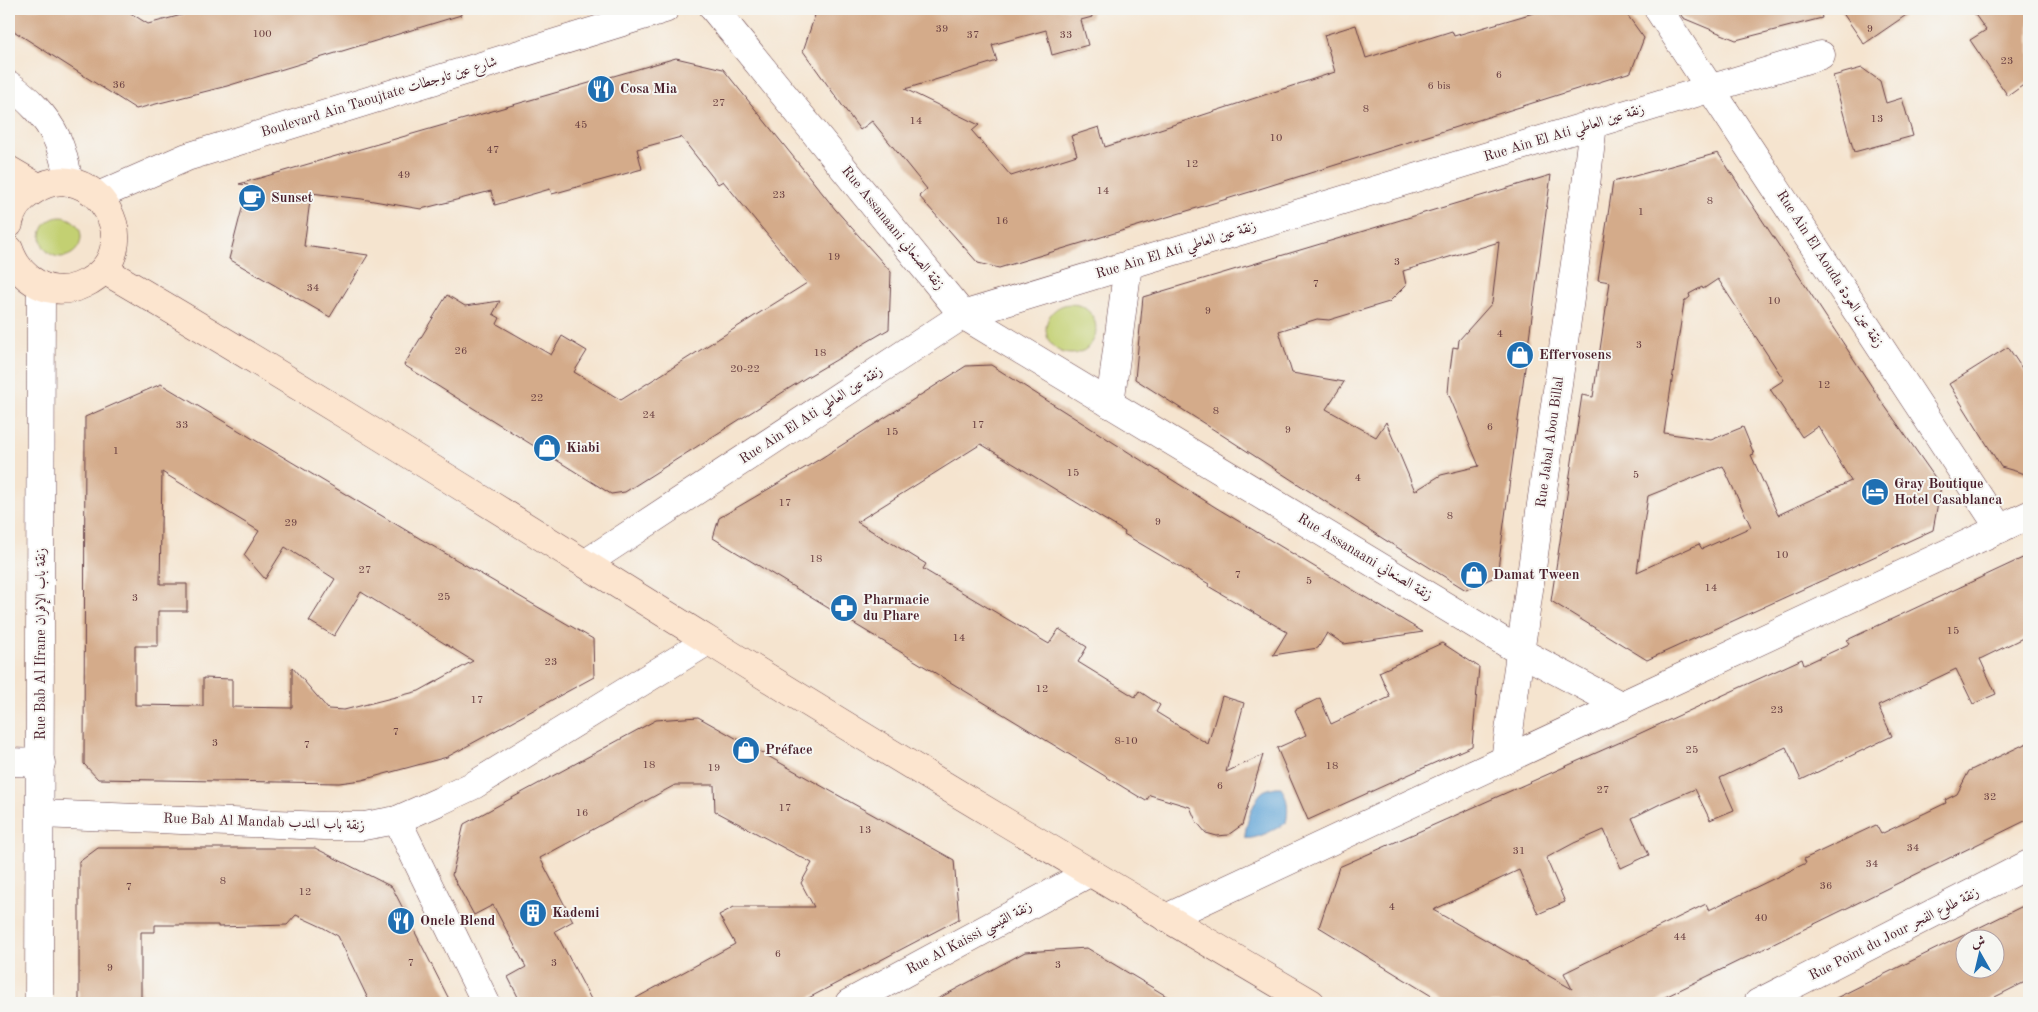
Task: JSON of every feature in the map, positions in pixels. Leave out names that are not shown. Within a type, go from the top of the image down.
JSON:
[{"type":"main road","points":[[9,170],[38,187]]},
{"type":"main road","points":[[9,224],[16,206],[26,195],[38,187],[53,182],[69,182],[84,187],[98,196],[109,209],[114,225],[115,242],[104,270],[91,281],[80,286],[54,290],[30,280],[20,271],[10,257]]},
{"type":"main road","points":[[104,270],[586,563],[708,641],[1089,873],[1311,1003]]},
{"type":"street","name":"Boulevard Ain Taoujtate شارع عين تاوجطات","points":[[98,196],[186,157],[665,9]]},
{"type":"street","name":"Rue Assanaani زنقة الصنعاني","points":[[714,9],[963,315],[1521,652],[1622,706]]},
{"type":"street","name":"Rue Ain El Aouda زنقة عين العودة","points":[[1658,9],[2000,529]]},
{"type":"street","name":"Rue Ain El Ati زنقة عين العاطي","points":[[586,563],[963,315],[1821,55]]},
{"type":"street","points":[[9,85],[30,103],[56,136],[64,156],[69,182]]},
{"type":"street","name":"Rue Jabal Abou Billal","points":[[1505,760],[1593,124]]},
{"type":"street","points":[[1110,404],[1128,265]]},
{"type":"street","name":"Rue Bab Al Ifrane زنقة باب الإفران","points":[[39,1003],[41,286]]},
{"type":"street","points":[[1166,918],[2029,516]]},
{"type":"street","name":"Rue Bab Al Mandab زنقة باب المندب","points":[[40,814],[324,826],[364,826],[397,820],[474,785],[708,641]]},
{"type":"street","points":[[9,762],[41,763]]},
{"type":"street","points":[[397,820],[486,1003]]},
{"type":"street","name":"Rue Point du Jour زنقة طلوع الفجر","points":[[1758,1003],[2029,864]]},
{"type":"street","name":"Rue Al Kaissi زنقة القيسي","points":[[849,1003],[1089,873]]},
{"type":"green space","points":[[57,217],[65,217],[72,220],[78,226],[81,237],[78,248],[72,254],[65,257],[57,257],[50,254],[44,248],[41,241],[41,233],[44,226],[50,220]]},
{"type":"green space","points":[[1066,304],[1076,304],[1089,311],[1096,324],[1096,334],[1089,347],[1076,354],[1066,354],[1057,350],[1050,343],[1046,334],[1046,324],[1050,315],[1057,308]]},
{"type":"water","points":[[1281,787],[1286,800],[1288,809],[1286,823],[1260,836],[1245,838],[1248,821],[1258,797],[1264,791]]},
{"type":"building","points":[[9,9],[124,9],[148,24],[204,9],[460,9],[461,15],[227,86],[136,109],[9,28]]},
{"type":"building","points":[[833,9],[1091,9],[1092,17],[1081,20],[1088,45],[1052,55],[1046,30],[992,45],[997,61],[905,89],[979,125],[972,131],[1011,176],[1077,155],[1071,136],[1099,127],[1105,147],[1335,72],[1324,35],[1356,25],[1366,58],[1452,31],[1454,36],[1547,9],[1623,9],[1644,38],[1631,72],[1253,191],[999,268],[978,263],[919,196],[927,189],[872,121],[860,130],[803,51],[815,15]]},
{"type":"building","points":[[1677,9],[1820,9],[1822,18],[1736,40],[1683,18]]},
{"type":"building","points":[[1840,9],[1915,9],[1864,44]]},
{"type":"building","points":[[1971,9],[2029,9],[2029,81],[2008,96],[1970,40],[1986,30]]},
{"type":"building","points":[[676,58],[723,69],[835,209],[891,272],[889,329],[807,377],[625,492],[611,494],[404,365],[447,295],[465,306],[500,301],[493,314],[500,318],[497,324],[551,355],[562,336],[587,351],[574,372],[621,400],[807,283],[723,181],[718,184],[681,137],[637,149],[642,169],[552,194],[550,189],[495,205],[491,191],[421,209],[311,193],[304,246],[368,255],[330,317],[229,259],[248,185],[239,184]]},
{"type":"building","points":[[1862,68],[1880,81],[1886,103],[1902,98],[1913,136],[1854,152],[1833,76]]},
{"type":"building","points":[[1718,153],[1882,402],[1941,486],[1933,530],[1647,660],[1551,601],[1582,395],[1593,397],[1610,282],[1598,280],[1613,182]],"holes":[[[1718,279],[1784,380],[1770,389],[1802,437],[1818,426],[1851,481],[1778,515],[1751,455],[1754,454],[1743,427],[1711,440],[1664,433],[1684,302],[1690,297],[1689,294],[1702,287],[1703,289]],[[1723,466],[1751,527],[1702,549],[1699,544],[1637,572],[1648,496]]]},
{"type":"building","points":[[1551,175],[1497,576],[1466,590],[1135,379],[1143,297]],"holes":[[[1499,242],[1492,303],[1459,340],[1458,348],[1453,347],[1448,393],[1479,466],[1441,475],[1415,491],[1386,422],[1376,437],[1326,409],[1344,382],[1292,373],[1279,331],[1317,319],[1329,320],[1389,302],[1406,285],[1403,271]]]},
{"type":"building","points":[[2008,347],[2029,379],[2029,475],[2001,467],[1949,384]]},
{"type":"building","points":[[991,365],[1215,507],[1423,632],[1344,644],[1327,633],[1318,648],[1273,655],[1287,632],[1208,586],[1209,584],[1124,534],[1125,532],[981,444],[857,522],[926,564],[923,569],[1049,644],[1059,629],[1087,647],[1078,662],[1135,697],[1139,691],[1160,705],[1156,712],[1208,744],[1222,696],[1244,703],[1226,772],[1263,755],[1242,825],[1228,835],[1217,836],[1206,833],[1196,821],[1190,807],[1150,795],[1146,801],[713,538],[719,518],[820,459],[966,366]]},
{"type":"building","points":[[161,384],[424,541],[593,639],[594,677],[447,757],[362,780],[339,783],[98,779],[84,764],[85,417]],"holes":[[[162,472],[259,531],[244,555],[265,579],[285,547],[335,579],[309,621],[334,636],[361,592],[473,661],[419,691],[344,710],[328,709],[292,667],[292,708],[232,707],[232,679],[203,678],[203,706],[135,705],[135,646],[158,646],[158,611],[187,611],[187,584],[160,584]]]},
{"type":"building","points":[[2029,555],[2029,635],[1980,659],[1996,694],[1973,704],[1956,669],[1878,706],[1892,736],[1801,780],[1786,747],[1720,778],[1734,810],[1710,820],[1695,789],[1662,803],[1632,818],[1649,855],[1621,868],[1604,830],[1574,843],[1546,858],[1565,902],[1538,914],[1519,870],[1433,910],[1572,989],[1564,973],[1706,904],[1709,910],[1806,863],[1804,859],[1876,825],[1881,834],[1946,803],[1945,800],[1957,794],[1969,771],[2029,742],[2029,819],[1653,1003],[1443,1003],[1319,927],[1339,867],[1802,659],[1804,665],[1849,644],[1847,640]]},
{"type":"building","points":[[1442,643],[1479,667],[1472,746],[1308,820],[1277,748],[1306,735],[1295,710],[1320,698],[1331,724],[1390,697],[1379,672]]},
{"type":"building","points":[[698,717],[954,860],[959,919],[799,1003],[627,1003],[735,944],[719,915],[734,907],[814,907],[801,883],[812,863],[715,811],[714,785],[675,785],[540,858],[573,921],[555,931],[593,1003],[521,1003],[508,977],[526,967],[493,905],[474,915],[452,875],[464,824],[656,720]]},
{"type":"building","points":[[98,848],[315,848],[392,887],[451,1003],[370,1003],[338,936],[296,915],[287,925],[218,927],[218,925],[155,925],[155,932],[141,932],[141,1003],[79,1003],[79,862]]},
{"type":"building","points":[[2029,903],[2029,980],[1983,1003],[1826,1003],[1956,939],[1956,980],[2006,980],[2006,930],[1974,930]]},
{"type":"building","points":[[1087,948],[1178,1003],[930,1003],[1025,952]]},
{"type":"place","name":"Cosa Mia","points":[[601,89]]},
{"type":"place","name":"Sunset","points":[[252,198]]},
{"type":"place","name":"Effervosens","points":[[1520,355]]},
{"type":"place","name":"Kiabi","points":[[547,448]]},
{"type":"place","name":"Gray Boutique Hotel Casablanca","points":[[1875,492]]},
{"type":"place","name":"Damat Tween","points":[[1474,575]]},
{"type":"place","name":"Pharmacie du Phare","points":[[844,608]]},
{"type":"place","name":"Préface","points":[[746,750]]},
{"type":"place","name":"Kademi","points":[[533,913]]},
{"type":"place","name":"Oncle Blend","points":[[401,921]]}]
